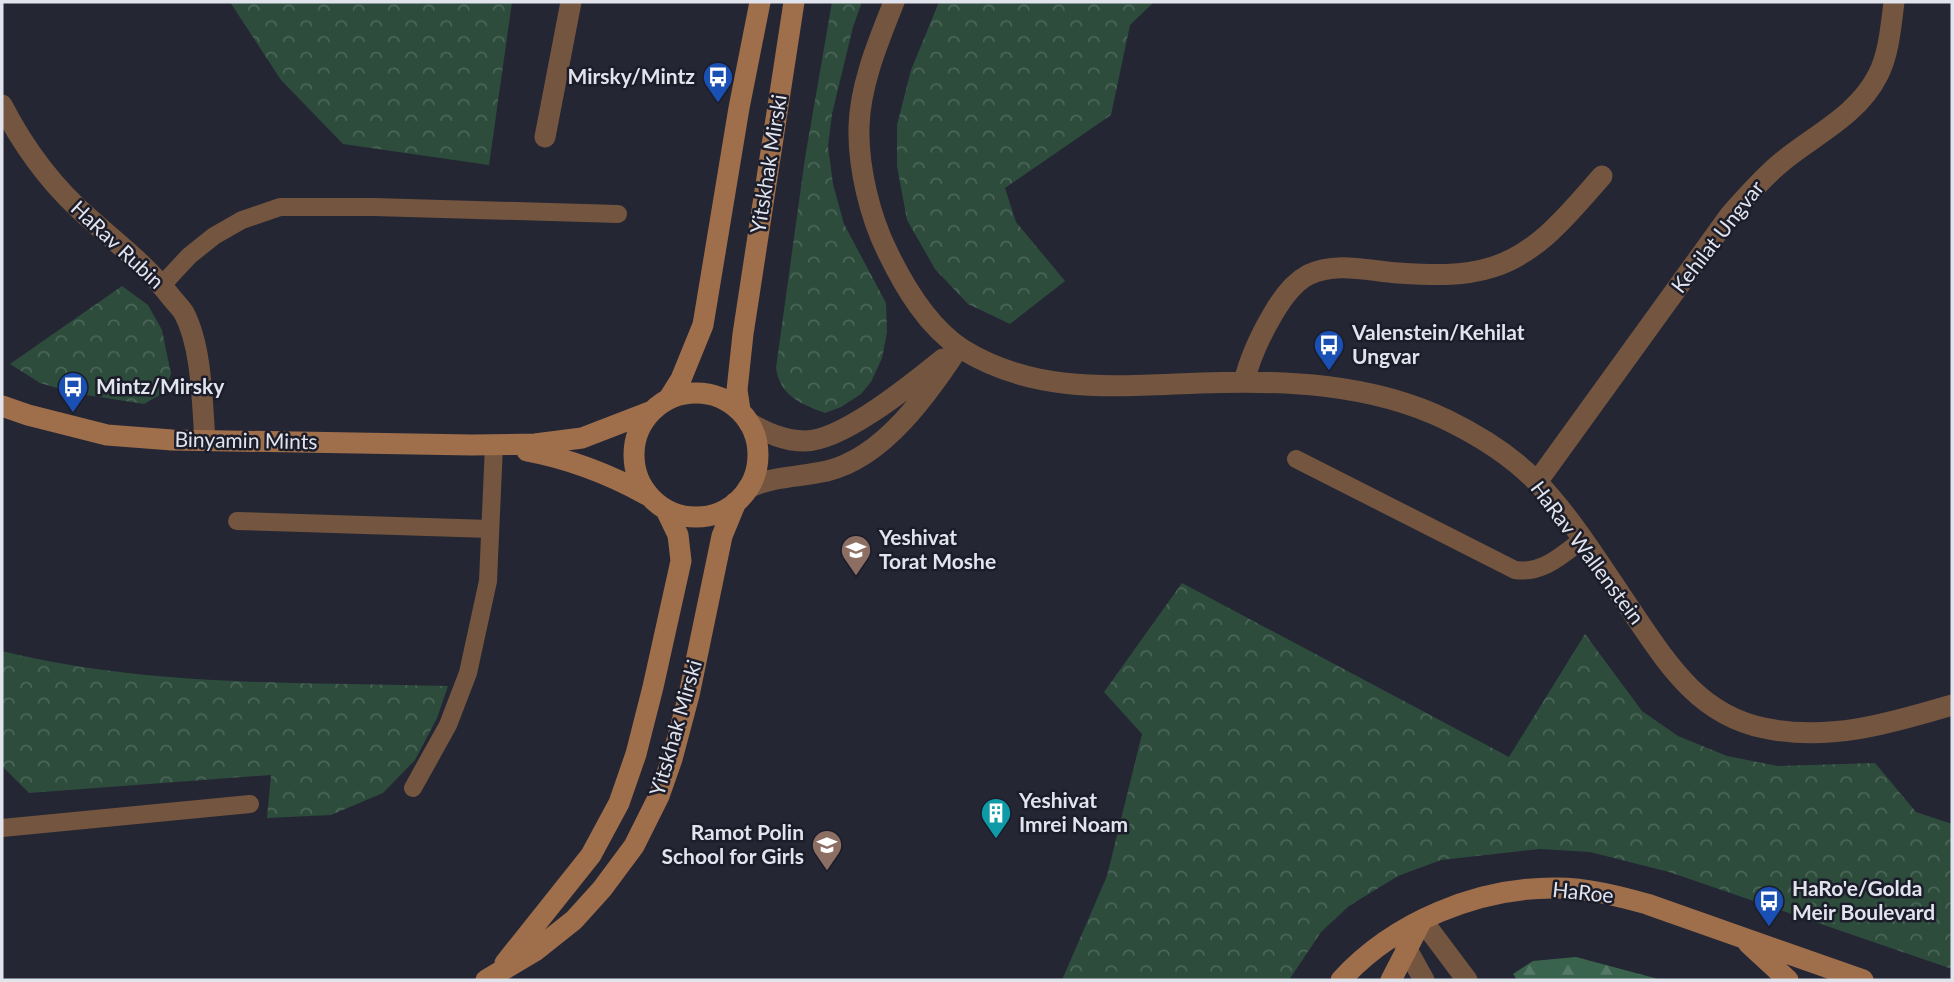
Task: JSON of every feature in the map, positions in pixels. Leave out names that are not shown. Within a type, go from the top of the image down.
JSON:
[{"type":"street","points":[[545,137],[571,2]]},
{"type":"street","name":"Yitskhak Mirski","points":[[669,398],[681,379],[703,325],[738,108],[760,2]]},
{"type":"street","name":"Yitskhak Mirski","points":[[745,417],[737,390],[739,358],[794,2]]},
{"type":"street","name":"HaRav Wallenstein","points":[[894,2],[881,35],[864,94],[859,127],[863,166],[871,208],[882,242],[898,274],[918,307],[958,347],[1002,370],[1026,378],[1078,386],[1244,382],[1320,385],[1355,390],[1441,416],[1476,434],[1510,457],[1537,482],[1583,540],[1674,672],[1721,711],[1762,728],[1786,731],[1847,731],[1891,723],[1952,705]]},
{"type":"street","name":"Kehilat Ungvar","points":[[1537,482],[1730,215],[1755,186],[1784,160],[1832,126],[1865,97],[1880,74],[1890,36],[1894,2]]},
{"type":"street","name":"HaRav Rubin","points":[[2,105],[35,162],[89,219],[129,251],[162,285],[184,314],[195,347],[205,440]]},
{"type":"street","points":[[1244,382],[1255,346],[1270,318],[1286,295],[1308,275],[1325,270],[1357,268],[1397,273],[1456,275],[1494,266],[1525,251],[1553,229],[1602,176]]},
{"type":"street","points":[[958,347],[931,389],[904,420],[867,453],[846,465],[827,471],[778,478],[742,495],[720,512],[702,517],[683,516],[666,510],[648,496],[638,481],[633,462],[634,443],[640,426],[652,411],[669,398],[687,393],[706,393],[724,399],[775,437],[806,441],[833,435],[918,379],[958,347]]},
{"type":"street","name":"Binyamin Mints","points":[[2,406],[107,435],[205,440],[494,445],[535,444],[582,438],[652,411]]},
{"type":"street","points":[[742,495],[755,473],[758,456],[756,439],[745,417]]},
{"type":"street","name":"Binyamin Mints","points":[[494,445],[561,457],[597,470],[648,496]]},
{"type":"street","name":"Yitskhak Mirski","points":[[490,978],[535,951],[574,920],[602,889],[634,846],[659,796],[672,759],[689,695],[722,536],[742,495]]},
{"type":"street","name":"Yitskhak Mirski","points":[[490,978],[591,855],[619,803],[636,754],[681,561],[678,535],[666,510]]},
{"type":"street","name":"HaRoe","points":[[1422,920],[1484,897],[1521,890],[1559,888],[1622,897],[1863,980]]},
{"type":"street","points":[[1341,980],[1363,958],[1402,941],[1422,920],[1467,980]]},
{"type":"street","name":"HaRoe","points":[[1742,937],[1788,980]]},
{"type":"street","points":[[1391,980],[1402,941]]},
{"type":"street","points":[[1402,941],[1424,980]]},
{"type":"lane","points":[[162,285],[189,256],[214,236],[242,220],[280,207],[618,214]]},
{"type":"lane","points":[[413,788],[448,725],[468,673],[488,581],[494,445]]},
{"type":"lane","points":[[1296,459],[1514,570],[1529,572],[1543,568],[1583,540]]},
{"type":"lane","points":[[237,521],[490,529]]},
{"type":"lane","points":[[2,828],[250,804]]},
{"type":"green space","points":[[230,2],[512,2],[489,165],[343,144],[281,80]]},
{"type":"green space","points":[[832,2],[862,2],[853,27],[832,114],[828,146],[833,184],[844,224],[886,303],[887,332],[882,358],[871,382],[861,394],[841,407],[825,413],[793,398],[782,386],[776,368],[805,158]]},
{"type":"green space","points":[[939,2],[1154,2],[1130,25],[1111,115],[1005,188],[1016,222],[1065,281],[1010,324],[968,304],[935,269],[907,220],[897,166],[897,125],[911,70]]},
{"type":"green space","points":[[122,286],[148,305],[162,330],[171,374],[163,393],[144,404],[74,393],[40,383],[10,364]]},
{"type":"green space","points":[[1182,583],[1509,757],[1585,634],[1642,711],[1678,736],[1727,756],[1778,766],[1875,763],[1916,812],[1952,824],[1952,969],[1669,872],[1590,852],[1540,849],[1441,860],[1398,876],[1349,906],[1321,932],[1289,980],[1062,980],[1107,876],[1142,734],[1104,692]]},
{"type":"green space","points":[[2,651],[57,663],[168,677],[280,683],[448,686],[437,718],[415,760],[383,793],[331,815],[267,818],[271,775],[29,793],[2,766]]},
{"type":"green space","points":[[1576,957],[1662,980],[1517,980],[1513,974],[1533,961]]},
{"type":"place","name":"Mirsky/Mintz","points":[[718,104]]},
{"type":"place","name":"Valenstein/Kehilat Ungvar","points":[[1329,372]]},
{"type":"place","name":"Mintz/Mirsky","points":[[73,414]]},
{"type":"place","name":"Yeshivat Torat Moshe","points":[[856,577]]},
{"type":"place","name":"Yeshivat Imrei Noam","points":[[996,840]]},
{"type":"place","name":"Ramot Polin School for Girls","points":[[827,872]]},
{"type":"place","name":"HaRo'e/Golda Meir Boulevard","points":[[1769,928]]}]
